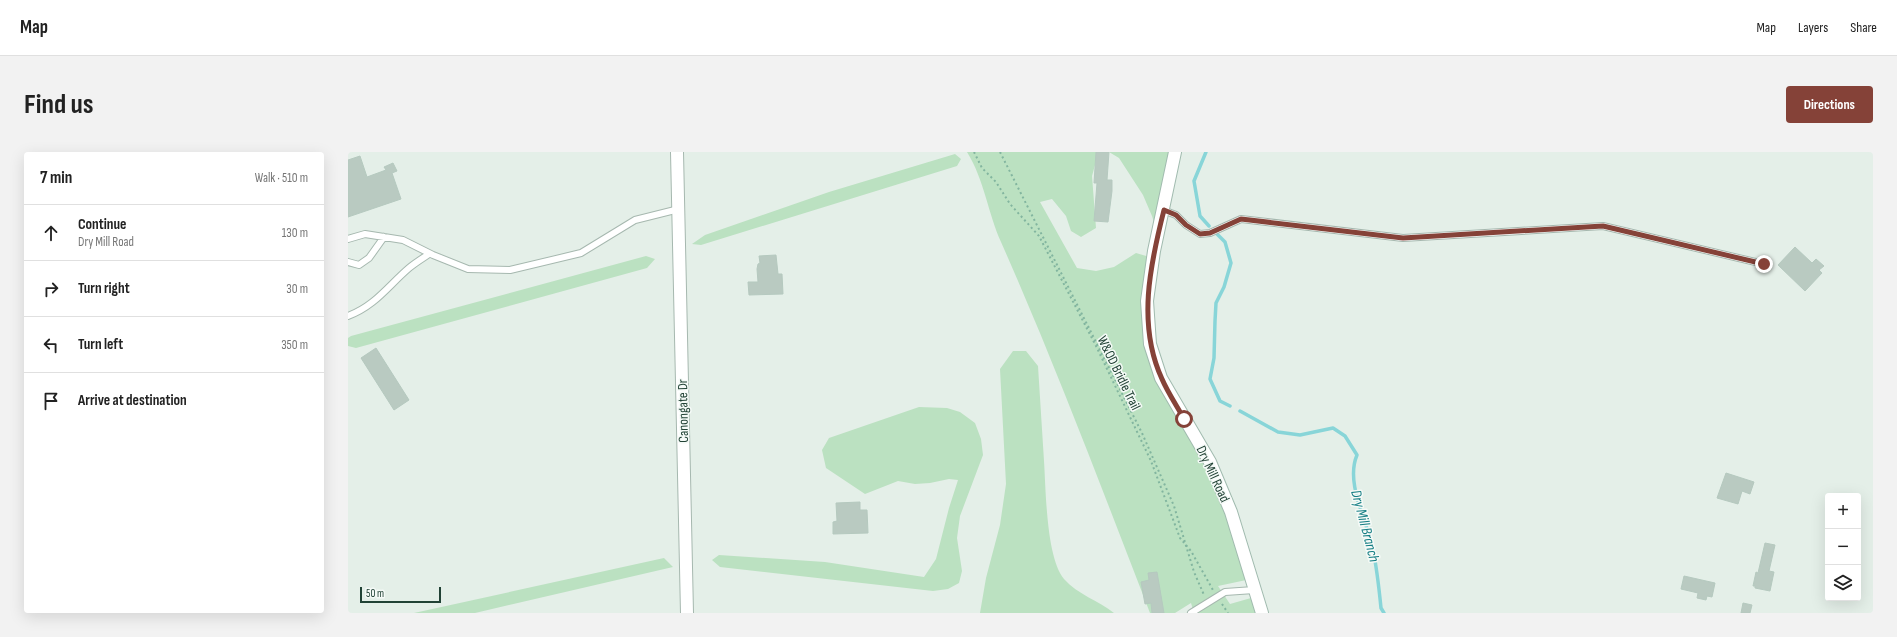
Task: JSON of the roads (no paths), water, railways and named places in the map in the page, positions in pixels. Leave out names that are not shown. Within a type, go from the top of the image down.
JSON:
[{"type":"street","name":"Canongate Dr","points":[[677,152],[687,613]]},
{"type":"street","name":"Dry Mill Road","points":[[1175,152],[1164,210],[1154,251],[1147,301],[1150,344],[1161,378],[1210,462],[1231,512],[1262,613]]},
{"type":"lane","points":[[348,240],[365,234],[403,240],[429,254],[468,269],[510,270],[580,253],[635,220],[679,209]]},
{"type":"lane","points":[[1164,210],[1176,215],[1186,225],[1200,234],[1210,233],[1241,219],[1403,238],[1603,226],[1764,264]]},
{"type":"lane","points":[[348,262],[359,265],[369,258],[384,237]]},
{"type":"lane","points":[[348,316],[356,313],[381,296],[409,268],[429,254]]},
{"type":"lane","points":[[1191,613],[1225,592],[1254,590]]},
{"type":"waterway","name":"Dry Mill Branch","points":[[1206,152],[1194,181],[1200,216],[1209,226]]},
{"type":"waterway","name":"Dry Mill Branch","points":[[1217,234],[1225,242],[1231,263],[1224,287],[1216,303],[1214,358],[1210,379],[1220,401],[1230,406]]},
{"type":"waterway","name":"Dry Mill Branch","points":[[1240,411],[1278,432],[1300,435],[1333,428],[1345,436],[1357,455],[1354,466],[1355,489],[1373,550],[1381,608],[1384,613]]}]
